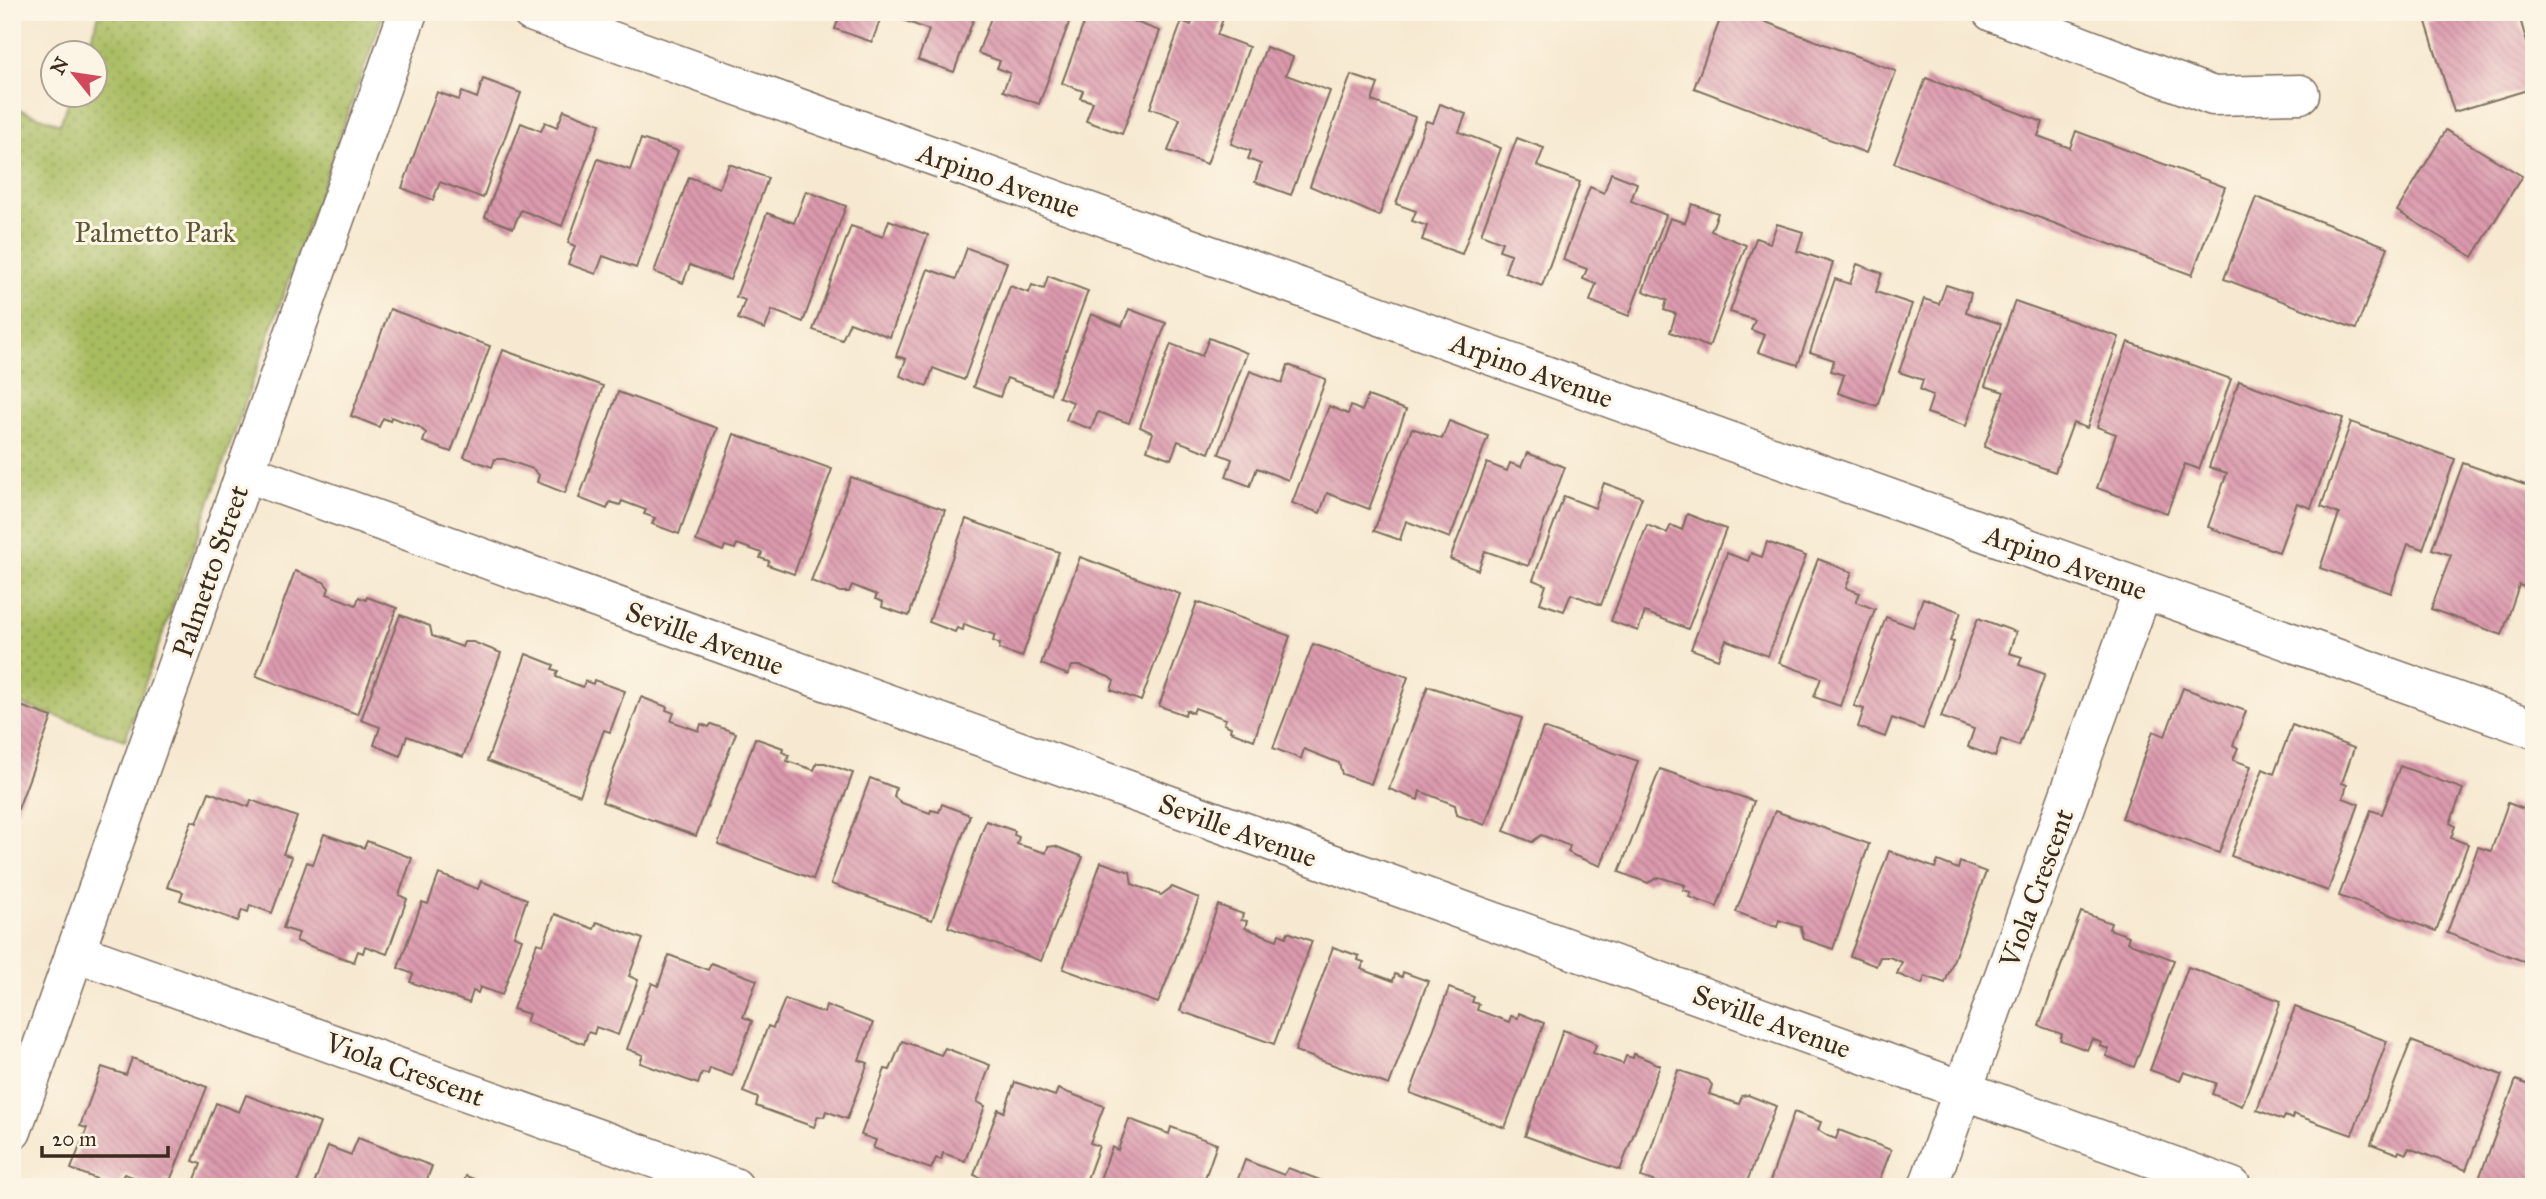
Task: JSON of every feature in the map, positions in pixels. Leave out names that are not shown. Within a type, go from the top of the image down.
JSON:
[{"type":"street","name":"Palmetto Street","points":[[12,1130],[408,12]]},
{"type":"street","name":"Arpino Avenue","points":[[531,12],[2534,729]]},
{"type":"street","points":[[1992,12],[2213,96],[2300,94]]},
{"type":"street","name":"Seville Avenue","points":[[244,472],[2232,1187]]},
{"type":"street","name":"Viola Crescent","points":[[1928,1187],[2143,589]]},
{"type":"street","name":"Viola Crescent","points":[[75,952],[734,1187]]},
{"type":"green space","name":"Palmetto Park","points":[[100,12],[384,12],[125,740],[12,701],[12,107],[60,124],[66,108],[108,108],[108,38],[91,38]]},
{"type":"building","points":[[841,12],[883,12],[872,42],[835,29]]},
{"type":"building","points":[[900,12],[976,12],[954,72],[918,60],[929,30],[898,18]]},
{"type":"building","points":[[993,12],[1073,12],[1039,104],[1003,91],[1010,73],[997,68],[1000,61],[978,53]]},
{"type":"building","points":[[1088,12],[1117,12],[1116,15],[1160,31],[1122,134],[1086,121],[1093,102],[1080,98],[1083,91],[1062,83]]},
{"type":"building","points":[[1196,12],[1223,19],[1217,35],[1249,47],[1207,164],[1168,151],[1180,119],[1150,108],[1182,21],[1191,25]]},
{"type":"building","points":[[1723,12],[1739,12],[1896,71],[1866,153],[1694,88]]},
{"type":"building","points":[[2460,12],[2518,12],[2534,67],[2534,88],[2454,112],[2426,22]]},
{"type":"building","points":[[1266,47],[1293,57],[1286,75],[1330,91],[1291,195],[1255,182],[1261,164],[1248,159],[1251,151],[1231,144]]},
{"type":"building","points":[[1351,75],[1378,84],[1372,101],[1415,117],[1379,216],[1310,186]]},
{"type":"building","points":[[1926,78],[2043,122],[2038,136],[2070,148],[2076,131],[2225,187],[2192,275],[1894,163]]},
{"type":"building","points":[[483,79],[521,93],[483,198],[440,182],[433,200],[402,188],[437,92],[459,100],[462,92],[477,98]]},
{"type":"building","points":[[1440,104],[1466,114],[1459,132],[1501,148],[1462,254],[1422,240],[1427,226],[1412,221],[1416,211],[1396,204],[1426,121],[1433,123]]},
{"type":"building","points":[[564,110],[600,124],[562,226],[521,210],[513,228],[485,217],[521,123],[541,131],[545,122],[557,127]]},
{"type":"building","points":[[2446,130],[2522,176],[2473,257],[2397,211]]},
{"type":"building","points":[[1517,138],[1544,148],[1537,166],[1580,182],[1542,286],[1505,272],[1511,254],[1499,250],[1502,242],[1481,234]]},
{"type":"building","points":[[641,139],[678,151],[636,268],[603,256],[596,274],[568,264],[575,246],[568,243],[598,159],[630,170]]},
{"type":"building","points":[[729,164],[768,178],[730,280],[690,265],[683,283],[654,272],[689,177],[719,188]]},
{"type":"building","points":[[1611,173],[1637,183],[1631,201],[1666,215],[1629,316],[1590,301],[1596,284],[1583,279],[1587,269],[1563,260],[1590,187],[1604,193]]},
{"type":"building","points":[[806,191],[846,206],[803,322],[772,310],[765,329],[738,319],[745,300],[736,297],[767,213],[794,223]]},
{"type":"building","points":[[2256,197],[2388,247],[2356,329],[2224,279]]},
{"type":"building","points":[[1692,204],[1718,213],[1711,231],[1746,245],[1709,347],[1670,332],[1676,314],[1664,310],[1667,300],[1643,291],[1670,218],[1685,223]]},
{"type":"building","points":[[889,220],[928,235],[890,337],[850,322],[842,340],[813,330],[851,226],[883,237]]},
{"type":"building","points":[[1777,224],[1803,232],[1797,251],[1833,263],[1798,365],[1758,352],[1765,335],[1751,330],[1755,320],[1730,312],[1756,238],[1770,243]]},
{"type":"building","points":[[967,248],[1007,262],[964,380],[933,368],[927,386],[900,376],[906,359],[896,356],[928,269],[956,279]]},
{"type":"building","points":[[1857,264],[1882,273],[1876,292],[1912,304],[1877,406],[1838,393],[1844,375],[1831,371],[1834,360],[1810,352],[1835,279],[1850,284]]},
{"type":"building","points":[[1048,276],[1088,291],[1050,394],[1007,378],[1000,397],[973,387],[1010,286],[1029,293],[1032,285],[1044,289]]},
{"type":"building","points":[[1946,285],[1971,293],[1966,312],[2001,324],[1966,426],[1927,413],[1933,395],[1920,390],[1923,380],[1899,372],[1924,299],[1939,304]]},
{"type":"building","points":[[2015,301],[2119,337],[2087,428],[2073,423],[2055,472],[1984,447],[2004,392],[1985,386]]},
{"type":"building","points":[[390,309],[490,346],[451,452],[423,442],[426,433],[419,427],[391,417],[390,421],[383,418],[379,427],[351,416]]},
{"type":"building","points":[[1129,309],[1166,323],[1129,423],[1098,412],[1091,429],[1066,420],[1073,402],[1059,397],[1091,314],[1122,326]]},
{"type":"building","points":[[1209,338],[1247,353],[1209,453],[1178,441],[1171,459],[1147,450],[1153,433],[1140,427],[1171,344],[1202,356]]},
{"type":"building","points":[[2128,342],[2231,379],[2199,469],[2185,464],[2167,513],[2097,488],[2116,434],[2097,427]]},
{"type":"building","points":[[503,350],[603,386],[565,493],[537,482],[539,475],[533,469],[504,459],[495,459],[492,467],[464,457]]},
{"type":"building","points":[[1288,365],[1326,379],[1288,480],[1257,468],[1250,486],[1226,477],[1232,459],[1219,454],[1250,371],[1282,383]]},
{"type":"building","points":[[2239,381],[2343,418],[2311,508],[2297,503],[2279,552],[2208,527],[2227,473],[2209,467]]},
{"type":"building","points":[[618,392],[717,428],[679,534],[652,524],[655,518],[644,514],[646,510],[622,501],[620,505],[610,502],[607,509],[579,498]]},
{"type":"building","points":[[1368,396],[1406,410],[1369,509],[1327,493],[1320,513],[1292,503],[1329,406],[1348,414],[1351,406],[1362,411]]},
{"type":"building","points":[[1449,421],[1488,436],[1450,538],[1406,521],[1400,540],[1374,531],[1412,428],[1442,439]]},
{"type":"building","points":[[2351,422],[2455,459],[2423,549],[2408,544],[2391,593],[2320,568],[2339,514],[2321,507]]},
{"type":"building","points":[[734,434],[832,469],[794,574],[768,565],[769,561],[760,558],[762,553],[737,544],[735,549],[725,546],[723,551],[696,541]]},
{"type":"building","points":[[1527,453],[1565,467],[1528,566],[1485,551],[1478,570],[1450,559],[1487,463],[1507,471],[1510,463],[1521,467]]},
{"type":"building","points":[[2463,463],[2534,488],[2534,590],[2519,585],[2502,635],[2431,609],[2451,555],[2432,549]]},
{"type":"building","points":[[851,477],[945,510],[909,616],[882,607],[883,602],[875,599],[877,595],[852,585],[849,592],[840,592],[811,581]]},
{"type":"building","points":[[1604,483],[1642,497],[1601,605],[1571,594],[1564,611],[1540,603],[1546,585],[1533,580],[1564,496],[1595,508]]},
{"type":"building","points":[[1687,514],[1726,529],[1688,629],[1645,612],[1638,631],[1611,621],[1647,525],[1667,533],[1671,525],[1682,530]]},
{"type":"building","points":[[966,519],[1059,552],[1022,657],[999,649],[1000,644],[993,641],[995,635],[964,624],[963,630],[957,628],[955,632],[929,622]]},
{"type":"building","points":[[1767,542],[1806,556],[1768,656],[1726,640],[1718,659],[1691,649],[1727,553],[1748,561],[1751,553],[1762,557]]},
{"type":"building","points":[[1080,557],[1180,594],[1141,701],[1111,690],[1114,681],[1109,677],[1081,666],[1072,666],[1068,675],[1041,664]]},
{"type":"building","points":[[1818,559],[1852,572],[1846,588],[1860,593],[1856,602],[1875,609],[1840,706],[1814,697],[1821,678],[1779,663]]},
{"type":"building","points":[[295,571],[324,582],[329,588],[327,594],[356,605],[359,597],[366,600],[367,597],[397,608],[357,714],[256,676]]},
{"type":"building","points":[[1923,598],[1961,612],[1950,641],[1954,642],[1923,729],[1892,718],[1885,737],[1858,727],[1864,709],[1854,706],[1886,617],[1913,627]]},
{"type":"building","points":[[1197,602],[1290,636],[1254,740],[1230,731],[1231,727],[1224,724],[1226,719],[1195,708],[1193,713],[1186,710],[1185,715],[1159,706]]},
{"type":"building","points":[[400,615],[430,626],[432,636],[462,647],[464,642],[473,642],[501,653],[463,757],[407,736],[400,756],[374,745],[380,727],[361,720]]},
{"type":"building","points":[[1978,618],[2016,632],[2009,653],[2022,657],[2019,665],[2045,674],[2019,746],[2001,739],[1995,757],[1968,747],[1974,729],[1941,717]]},
{"type":"building","points":[[1313,644],[1408,677],[1371,784],[1342,774],[1339,763],[1304,749],[1301,759],[1273,748]]},
{"type":"building","points":[[526,654],[554,665],[552,669],[558,671],[556,677],[583,687],[585,681],[593,684],[594,680],[625,691],[610,732],[604,730],[580,795],[487,761]]},
{"type":"building","points":[[1428,686],[1522,718],[1485,825],[1457,815],[1455,805],[1420,791],[1418,800],[1389,789]]},
{"type":"building","points":[[2183,688],[2246,711],[2233,745],[2238,748],[2233,760],[2251,766],[2219,853],[2122,818],[2153,731],[2165,736]]},
{"type":"building","points":[[641,697],[667,707],[666,710],[674,713],[671,721],[699,731],[701,724],[709,727],[711,724],[736,733],[696,836],[602,802]]},
{"type":"building","points":[[12,703],[52,717],[18,809],[12,807]]},
{"type":"building","points":[[2292,725],[2354,748],[2342,783],[2347,785],[2343,798],[2359,804],[2328,891],[2231,856],[2263,769],[2274,774]]},
{"type":"building","points":[[1543,728],[1638,761],[1601,866],[1568,852],[1570,846],[1541,835],[1532,842],[1504,831]]},
{"type":"building","points":[[755,738],[783,748],[782,752],[789,755],[787,761],[814,770],[817,763],[825,763],[853,773],[813,879],[718,844]]},
{"type":"building","points":[[2400,766],[2463,789],[2450,823],[2455,826],[2451,838],[2468,844],[2436,931],[2339,896],[2371,810],[2382,814]]},
{"type":"building","points":[[1660,769],[1754,801],[1717,907],[1689,897],[1691,892],[1683,890],[1685,885],[1659,877],[1648,883],[1619,872]]},
{"type":"building","points":[[870,778],[896,788],[894,797],[902,803],[930,813],[931,810],[939,812],[942,804],[970,815],[932,920],[831,884]]},
{"type":"building","points":[[209,792],[249,807],[251,800],[297,817],[283,854],[292,857],[272,913],[250,905],[248,912],[242,910],[238,921],[180,900],[183,892],[167,887],[192,821],[197,823]]},
{"type":"building","points":[[2508,803],[2534,813],[2534,965],[2447,933],[2478,847],[2491,851]]},
{"type":"building","points":[[1775,811],[1869,844],[1833,949],[1804,939],[1801,927],[1779,920],[1777,927],[1736,912]]},
{"type":"building","points":[[986,821],[1015,831],[1014,835],[1019,837],[1017,844],[1046,853],[1048,847],[1055,846],[1083,857],[1041,961],[948,927]]},
{"type":"building","points":[[324,834],[364,848],[367,841],[412,858],[399,895],[407,899],[387,954],[365,946],[363,953],[358,951],[354,962],[296,941],[299,933],[283,928],[307,862],[313,864]]},
{"type":"building","points":[[1889,851],[1935,868],[1938,861],[1958,869],[1960,862],[1986,872],[1945,983],[1925,976],[1922,984],[1897,974],[1902,962],[1889,957],[1880,957],[1876,966],[1850,956]]},
{"type":"building","points":[[1101,862],[1130,872],[1132,884],[1161,895],[1172,887],[1199,898],[1158,1003],[1063,969]]},
{"type":"building","points":[[439,874],[478,889],[481,881],[527,899],[514,936],[522,939],[502,995],[480,987],[478,993],[473,991],[469,1003],[410,982],[413,974],[398,968],[422,902],[428,904]]},
{"type":"building","points":[[1218,905],[1243,914],[1241,920],[1247,921],[1245,928],[1277,940],[1279,934],[1286,937],[1288,932],[1312,941],[1274,1044],[1180,1011]]},
{"type":"building","points":[[2081,912],[2111,923],[2109,929],[2129,936],[2127,942],[2174,960],[2134,1067],[2106,1056],[2109,1049],[2100,1046],[2102,1043],[2092,1039],[2087,1050],[2060,1040],[2062,1034],[2039,1026]]},
{"type":"building","points":[[555,914],[594,929],[597,922],[643,939],[629,976],[638,980],[618,1035],[596,1027],[594,1034],[588,1032],[584,1044],[526,1022],[529,1014],[513,1009],[537,943],[543,945]]},
{"type":"building","points":[[1333,947],[1359,956],[1358,960],[1364,962],[1361,969],[1393,981],[1395,974],[1402,977],[1403,972],[1428,981],[1389,1085],[1295,1051]]},
{"type":"building","points":[[669,955],[708,970],[711,963],[757,980],[743,1017],[752,1021],[732,1076],[710,1068],[708,1074],[702,1073],[698,1084],[640,1063],[643,1055],[627,1049],[652,983],[658,986]]},
{"type":"building","points":[[2188,967],[2281,1001],[2242,1106],[2212,1094],[2216,1083],[2184,1072],[2180,1081],[2150,1070]]},
{"type":"building","points":[[1449,988],[1474,997],[1472,1002],[1479,1004],[1477,1010],[1509,1022],[1511,1016],[1518,1018],[1519,1013],[1544,1023],[1505,1128],[1410,1093]]},
{"type":"building","points":[[785,999],[824,1013],[826,1005],[873,1023],[859,1060],[868,1063],[847,1119],[826,1111],[824,1117],[818,1116],[814,1127],[756,1106],[758,1098],[743,1092],[768,1026],[773,1028]]},
{"type":"building","points":[[2295,1007],[2387,1041],[2352,1135],[2293,1114],[2292,1119],[2285,1116],[2283,1120],[2257,1110]]},
{"type":"building","points":[[1563,1030],[1591,1040],[1596,1045],[1593,1053],[1623,1064],[1626,1056],[1633,1058],[1634,1054],[1660,1065],[1620,1170],[1525,1136]]},
{"type":"building","points":[[902,1041],[941,1055],[945,1048],[990,1065],[977,1102],[985,1106],[965,1161],[943,1153],[941,1160],[936,1158],[931,1169],[873,1148],[876,1140],[861,1135],[885,1069],[890,1070]]},
{"type":"building","points":[[2411,1041],[2502,1075],[2466,1170],[2409,1148],[2406,1154],[2399,1151],[2398,1154],[2371,1144]]},
{"type":"building","points":[[132,1058],[207,1087],[170,1181],[165,1179],[162,1187],[124,1174],[117,1187],[71,1169],[87,1128],[80,1126],[102,1067],[126,1075]]},
{"type":"building","points":[[1678,1070],[1708,1080],[1712,1085],[1709,1094],[1739,1104],[1742,1096],[1748,1095],[1776,1106],[1745,1187],[1670,1187],[1641,1177]]},
{"type":"building","points":[[2516,1080],[2534,1087],[2534,1187],[2485,1187],[2477,1184]]},
{"type":"building","points":[[1015,1082],[1055,1096],[1058,1089],[1104,1106],[1090,1143],[1099,1146],[1084,1187],[988,1187],[990,1182],[974,1175],[998,1109],[1004,1112]]},
{"type":"building","points":[[246,1095],[320,1123],[296,1187],[192,1187],[201,1164],[193,1161],[216,1103],[239,1112]]},
{"type":"building","points":[[1794,1112],[1821,1122],[1818,1130],[1828,1136],[1836,1139],[1839,1130],[1891,1150],[1877,1187],[1768,1187]]},
{"type":"building","points":[[1129,1119],[1169,1134],[1171,1127],[1217,1144],[1204,1181],[1212,1184],[1211,1187],[1097,1187],[1112,1147],[1118,1150]]},
{"type":"building","points":[[358,1138],[432,1166],[424,1187],[313,1187],[328,1146],[351,1155]]},
{"type":"building","points":[[1245,1160],[1284,1175],[1288,1168],[1333,1185],[1235,1187]]},
{"type":"building","points":[[466,1176],[494,1187],[462,1187]]}]
